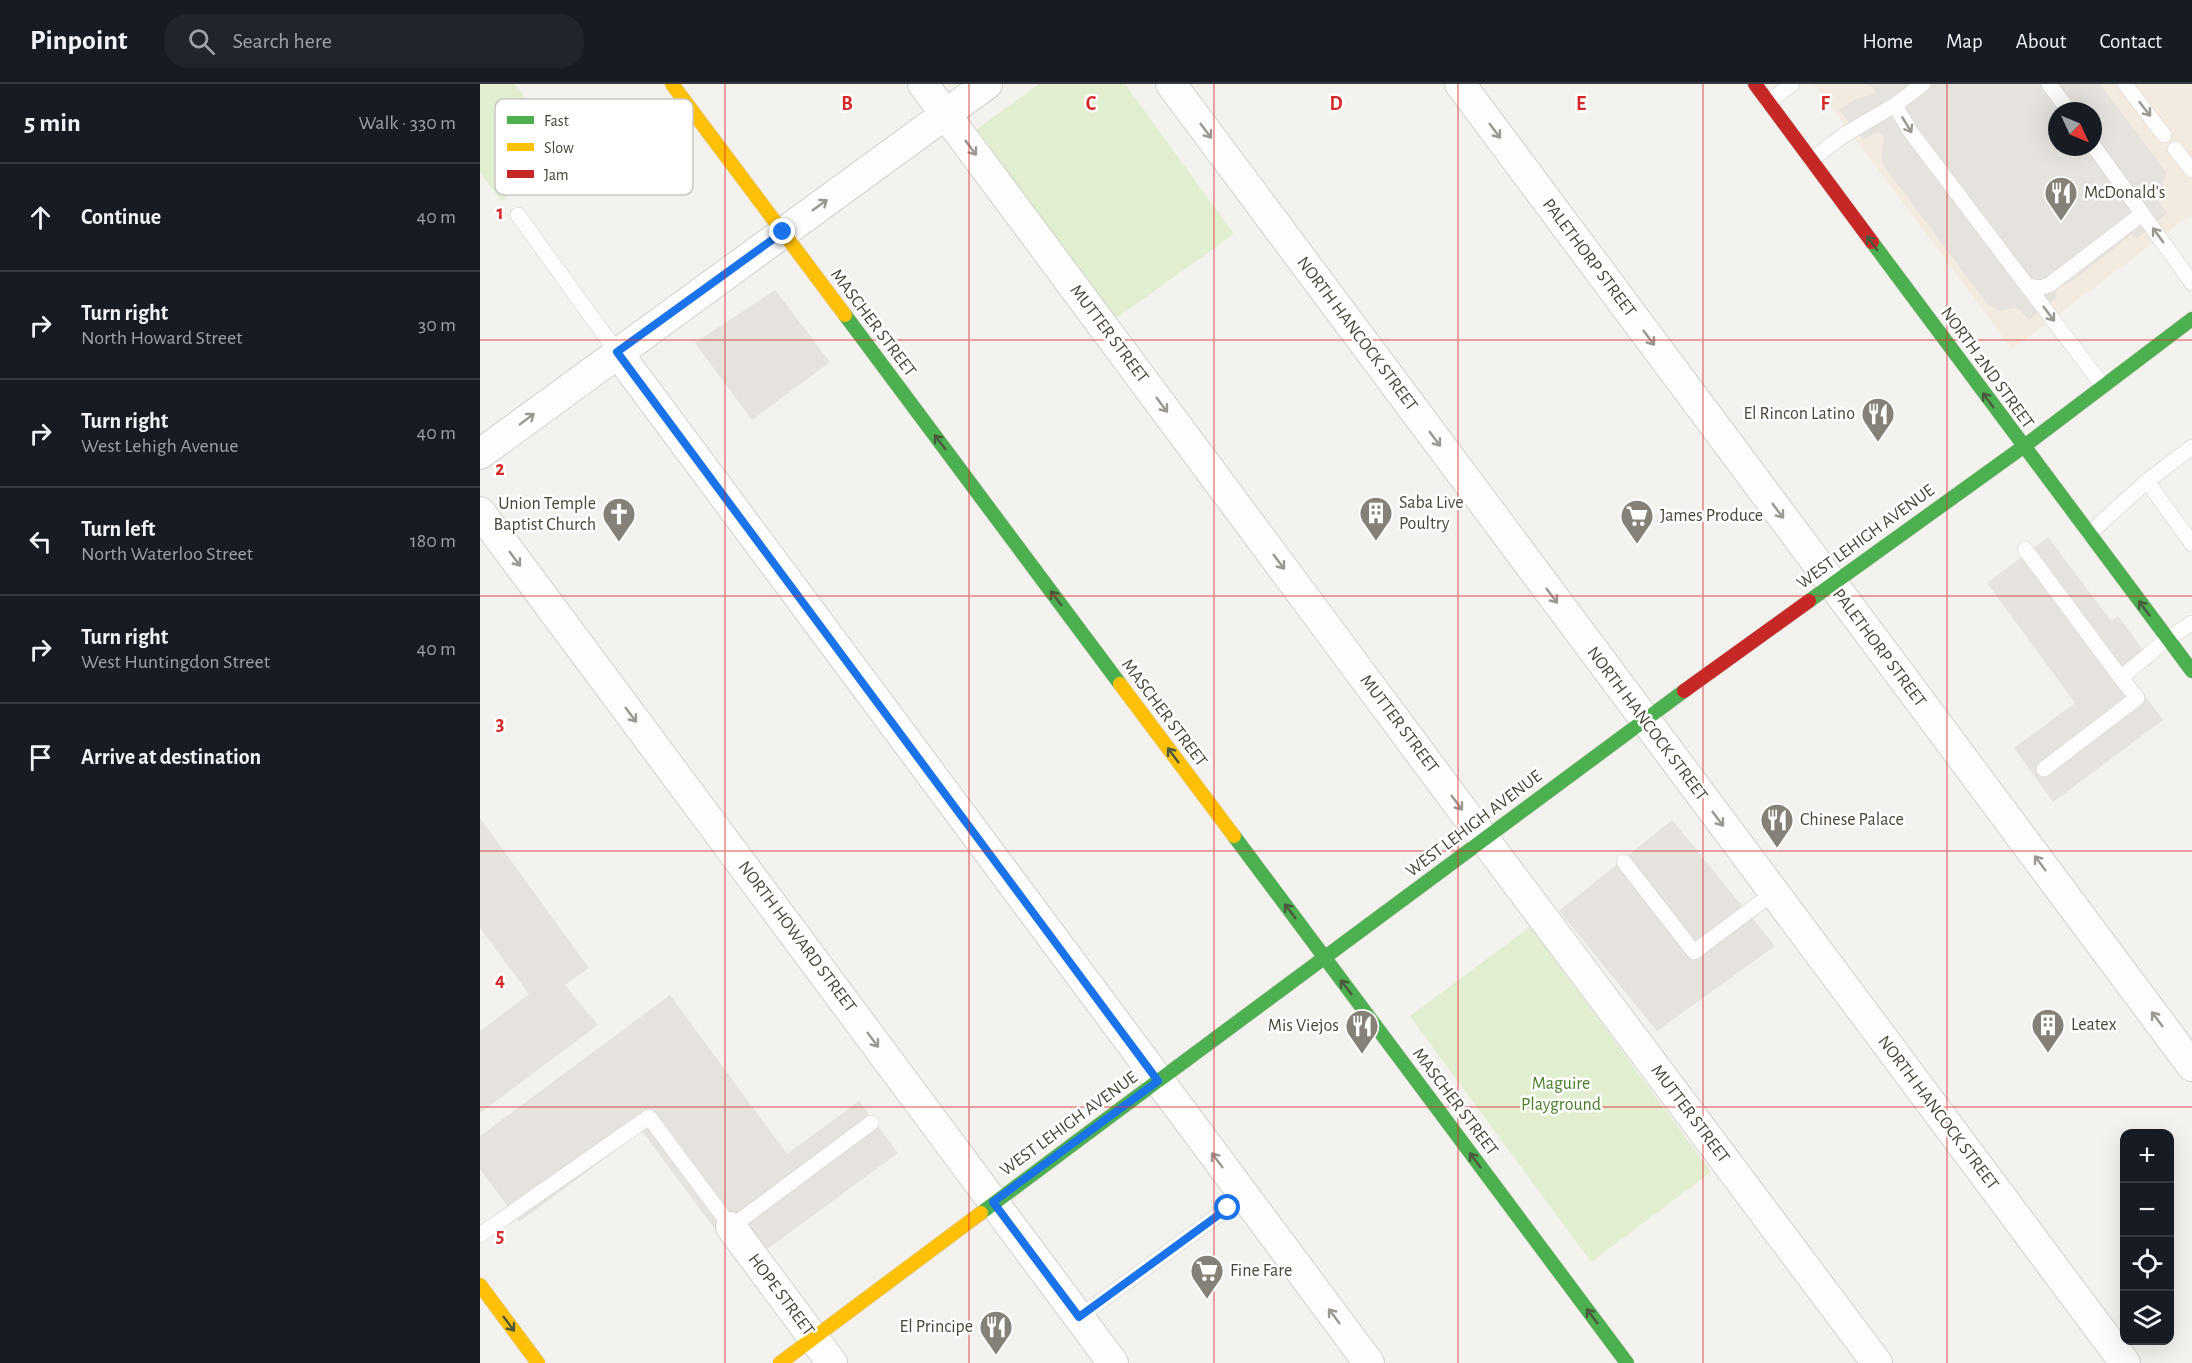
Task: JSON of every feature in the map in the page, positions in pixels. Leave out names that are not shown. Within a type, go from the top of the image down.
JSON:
[{"type":"street","name":"MASCHER STREET","points":[[672,84],[683,99]]},
{"type":"street","name":"MUTTER STREET","points":[[923,84],[1877,1363]]},
{"type":"street","points":[[480,454],[987,84]]},
{"type":"street","name":"NORTH HANCOCK STREET","points":[[1171,84],[2125,1363]]},
{"type":"street","name":"PALETHORP STREET","points":[[1460,84],[2192,1066]]},
{"type":"street","name":"NORTH 2ND STREET","points":[[1755,84],[2192,671]]},
{"type":"street","name":"MASCHER STREET","points":[[693,112],[1627,1363]]},
{"type":"street","name":"WEST LEHIGH AVENUE","points":[[780,1363],[993,1202],[1644,720],[1831,583],[2023,447],[2192,319]]},
{"type":"street","points":[[617,352],[1157,1082],[1369,1363]]},
{"type":"street","name":"NORTH HOWARD STREET","points":[[480,512],[1113,1363]]},
{"type":"street","name":"HOPE STREET","points":[[731,1227],[832,1363]]},
{"type":"street","points":[[480,1285],[538,1363]]},
{"type":"lane","points":[[1768,102],[1792,84]]},
{"type":"lane","points":[[1811,159],[1844,135],[1895,105],[1923,84]]},
{"type":"lane","points":[[2049,84],[2062,102]]},
{"type":"lane","points":[[2125,84],[2164,135]]},
{"type":"lane","points":[[1895,105],[1910,131],[2103,386]]},
{"type":"lane","points":[[2175,149],[2192,170]]},
{"type":"lane","points":[[2101,156],[2192,283]]},
{"type":"lane","points":[[2028,286],[2040,288],[2049,285],[2142,214]]},
{"type":"lane","points":[[518,215],[617,352]]},
{"type":"lane","points":[[2089,534],[2146,481],[2192,447]]},
{"type":"lane","points":[[2146,481],[2192,544]]},
{"type":"lane","points":[[2025,549],[2137,698],[2044,769]]},
{"type":"lane","points":[[2121,678],[2192,622]]},
{"type":"lane","points":[[1624,862],[1694,952],[1773,893]]},
{"type":"lane","points":[[480,1235],[649,1117],[731,1227],[871,1123]]},
{"type":"lane","points":[[1079,1317],[1228,1208]]},
{"type":"shaded area","points":[[1814,84],[2192,84],[2192,214],[2012,349]]},
{"type":"shaded area","points":[[1865,84],[2100,84],[2167,173],[2157,199],[2167,213],[2137,238],[2131,235],[2071,282],[2057,289],[2055,292],[2057,297],[2029,320],[2018,308],[1999,311],[1988,305],[1884,166],[1881,158],[1884,138],[1882,135],[1877,132],[1863,140],[1839,110],[1856,99],[1875,93],[1873,87]]},
{"type":"shaded area","points":[[775,290],[830,362],[752,420],[695,343]]},
{"type":"shaded area","points":[[2048,537],[2111,621],[2118,616],[2153,663],[2132,678],[2163,720],[2053,802],[2014,748],[2075,703],[1987,583]]},
{"type":"shaded area","points":[[480,818],[589,968],[565,985],[598,1025],[480,1113],[480,1031],[529,994],[480,928]]},
{"type":"shaded area","points":[[1672,820],[1775,946],[1657,1031],[1559,911]]},
{"type":"shaded area","points":[[670,995],[787,1154],[859,1101],[898,1153],[743,1267],[642,1131],[519,1222],[480,1169],[480,1136]]},
{"type":"green space","points":[[480,84],[515,84],[526,99],[495,99],[495,193],[480,172]]},
{"type":"green space","points":[[1039,84],[1125,84],[1234,234],[1115,319],[977,129]]},
{"type":"green space","points":[[497,195],[509,195],[501,201]]},
{"type":"green space","name":"Maguire Playground","points":[[1530,927],[1711,1172],[1591,1262],[1410,1016]]},
{"type":"traffic: fast","points":[[1872,242],[2192,671]]},
{"type":"traffic: fast","points":[[845,315],[1120,684]]},
{"type":"traffic: fast","points":[[1809,601],[2023,447],[2192,319]]},
{"type":"traffic: fast","points":[[1158,1081],[1684,691]]},
{"type":"traffic: fast","points":[[1234,836],[1627,1363]]},
{"type":"traffic: fast","points":[[981,1213],[1155,1083]]},
{"type":"traffic: slow","points":[[672,84],[683,99]]},
{"type":"traffic: slow","points":[[693,112],[845,315]]},
{"type":"traffic: slow","points":[[1120,684],[1234,836]]},
{"type":"traffic: slow","points":[[780,1363],[981,1213]]},
{"type":"traffic: slow","points":[[480,1285],[538,1363]]},
{"type":"traffic: jam","points":[[1755,84],[1872,242]]},
{"type":"traffic: jam","points":[[1684,691],[1809,601]]},
{"type":"place","name":"McDonald's","points":[[2061,222]]},
{"type":"place","name":"El Rincon Latino","points":[[1878,443]]},
{"type":"place","name":"Saba Live Poultry","points":[[1376,542]]},
{"type":"place","name":"Union Temple Baptist Church","points":[[619,543]]},
{"type":"place","name":"James Produce","points":[[1637,545]]},
{"type":"place","name":"Chinese Palace","points":[[1777,849]]},
{"type":"place","name":"Leatex","points":[[2048,1054]]},
{"type":"place","name":"Mis Viejos","points":[[1362,1055]]},
{"type":"place","name":"Fine Fare","points":[[1207,1300]]},
{"type":"place","name":"El Principe","points":[[996,1356]]},
{"type":"route","points":[[783,232],[617,352],[1158,1081],[993,1202],[1079,1317],[1228,1208]]}]
